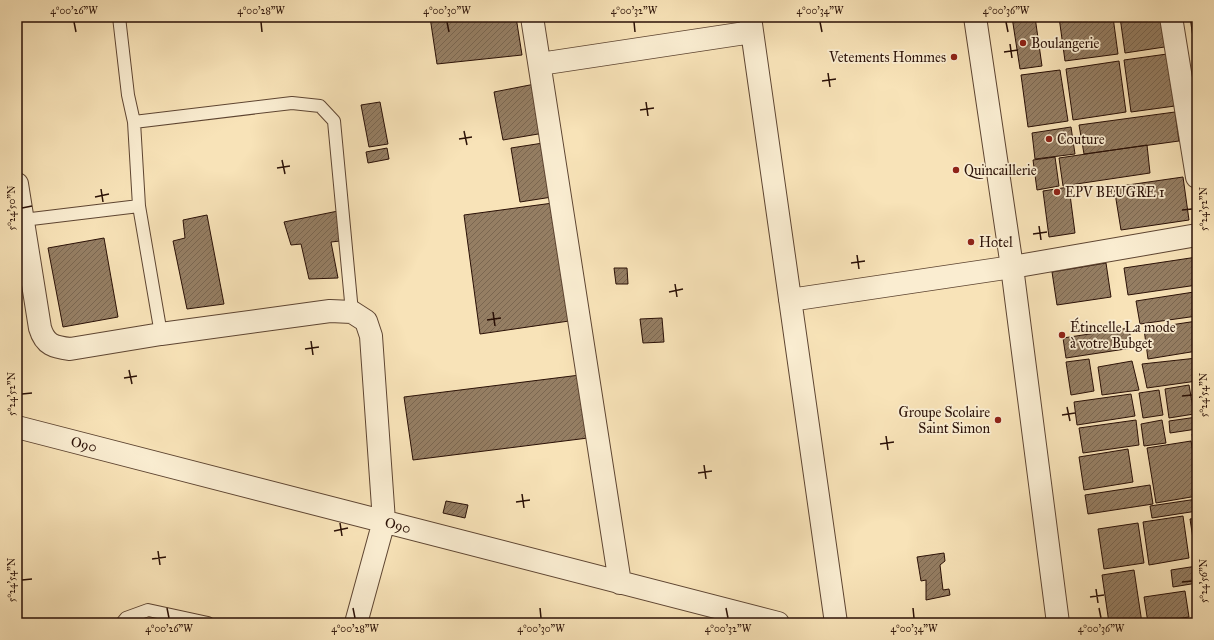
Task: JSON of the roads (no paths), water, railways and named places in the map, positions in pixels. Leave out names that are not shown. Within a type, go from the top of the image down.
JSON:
[{"type":"street","points":[[532,17],[620,583]]},
{"type":"street","points":[[975,17],[1012,267],[1058,623]]},
{"type":"street","points":[[1171,17],[1197,177]]},
{"type":"street","points":[[540,64],[751,25],[836,623]]},
{"type":"street","points":[[17,184],[40,328],[43,337],[55,347],[70,348],[330,311],[352,312],[366,321],[371,336],[384,521],[356,623]]},
{"type":"street","points":[[790,300],[1012,267],[1197,235]]},
{"type":"street","name":"O90","points":[[17,427],[778,623]]},
{"type":"lane","points":[[119,17],[128,95],[134,122],[139,206],[161,334]]},
{"type":"lane","points":[[134,122],[292,103],[320,106],[334,122],[352,312]]},
{"type":"lane","points":[[23,220],[139,206]]},
{"type":"lane","points":[[122,623],[126,618],[148,610],[208,623]]},
{"type":"place","name":"Boulangerie","points":[[1023,43]]},
{"type":"place","name":"Vetements Hommes","points":[[954,57]]},
{"type":"place","name":"Couture","points":[[1049,139]]},
{"type":"place","name":"Quincaillerie","points":[[956,170]]},
{"type":"place","name":"EPV BEUGRE 1","points":[[1057,192]]},
{"type":"place","name":"Hotel","points":[[971,242]]},
{"type":"place","name":"Étincelle La mode à votre Bubget","points":[[1062,335]]},
{"type":"place","name":"Groupe Scolaire Saint Simon","points":[[998,420]]}]
